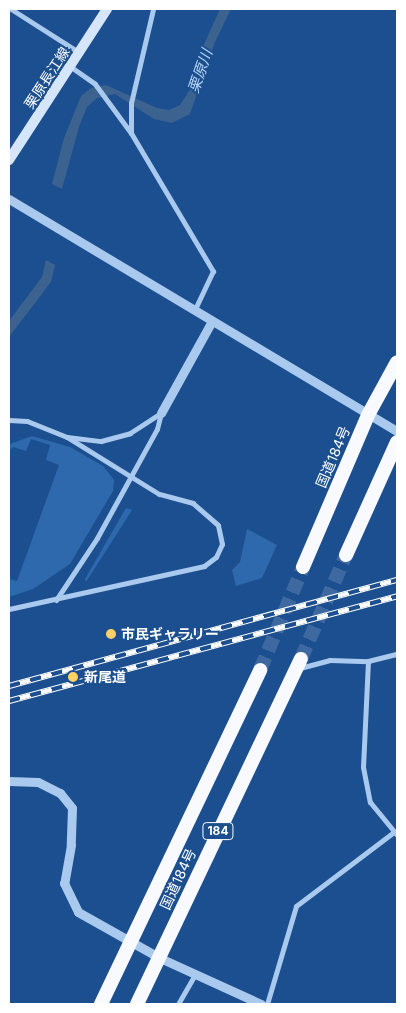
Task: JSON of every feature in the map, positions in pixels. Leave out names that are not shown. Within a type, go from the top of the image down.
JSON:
[{"type":"highway","name":"国道184号","points":[[303,567],[368,415],[397,362]]},
{"type":"highway","points":[[346,555],[397,442]]},
{"type":"highway","name":"国道184号","points":[[137,1004],[299,664]]},
{"type":"highway","name":"国道184号","points":[[101,1004],[132,943],[260,670]]},
{"type":"main road","name":"栗原長江線","points":[[9,160],[71,68],[106,9]]},
{"type":"street","points":[[11,9],[80,53]]},
{"type":"street","points":[[131,133],[131,103],[152,9]]},
{"type":"street","points":[[71,68],[95,84],[131,133],[213,271],[195,309]]},
{"type":"street","points":[[9,198],[397,431]]},
{"type":"street","points":[[56,600],[97,538],[132,476],[161,413],[212,321]]},
{"type":"street","points":[[67,436],[101,441],[130,433],[161,413]]},
{"type":"street","points":[[9,420],[27,421],[67,436],[159,494],[193,503],[218,525],[222,544],[216,557],[204,566],[9,609]]},
{"type":"street","points":[[299,664],[330,660],[368,662],[397,654]]},
{"type":"street","points":[[267,1004],[296,906],[396,833],[370,802],[363,767],[368,662]]},
{"type":"street","points":[[9,781],[38,782],[60,793],[72,808],[71,845],[64,883],[78,912],[160,958],[261,1004]]},
{"type":"street","points":[[178,1004],[195,975]]},
{"type":"shaded area","points":[[32,436],[70,447],[103,466],[114,480],[113,491],[70,564],[33,589],[9,597],[9,579],[17,581],[59,465],[46,460],[50,445],[31,439],[26,451],[13,447],[9,451],[10,444]]},
{"type":"shaded area","points":[[126,508],[132,510],[86,582],[85,579]]},
{"type":"shaded area","points":[[247,529],[277,545],[262,578],[236,586],[232,570],[240,562]]},
{"type":"water","name":"栗原川","points":[[220,9],[231,9],[215,42],[190,114],[172,123],[154,119],[115,94],[97,98],[87,107],[79,127],[62,189],[52,184],[64,138],[81,96],[91,88],[106,85],[157,108],[169,110],[180,105],[191,88],[202,49]]},
{"type":"water","points":[[46,260],[55,265],[51,282],[9,337],[9,321],[42,277]]},
{"type":"tunnel","points":[[301,659],[346,555]]},
{"type":"tunnel","points":[[260,670],[303,567]]},
{"type":"railway","points":[[9,686],[397,580]]},
{"type":"railway","points":[[9,701],[397,596]]},
{"type":"place","name":"市民ギャラリー","points":[[111,634]]},
{"type":"place","name":"新尾道","points":[[73,677]]}]
